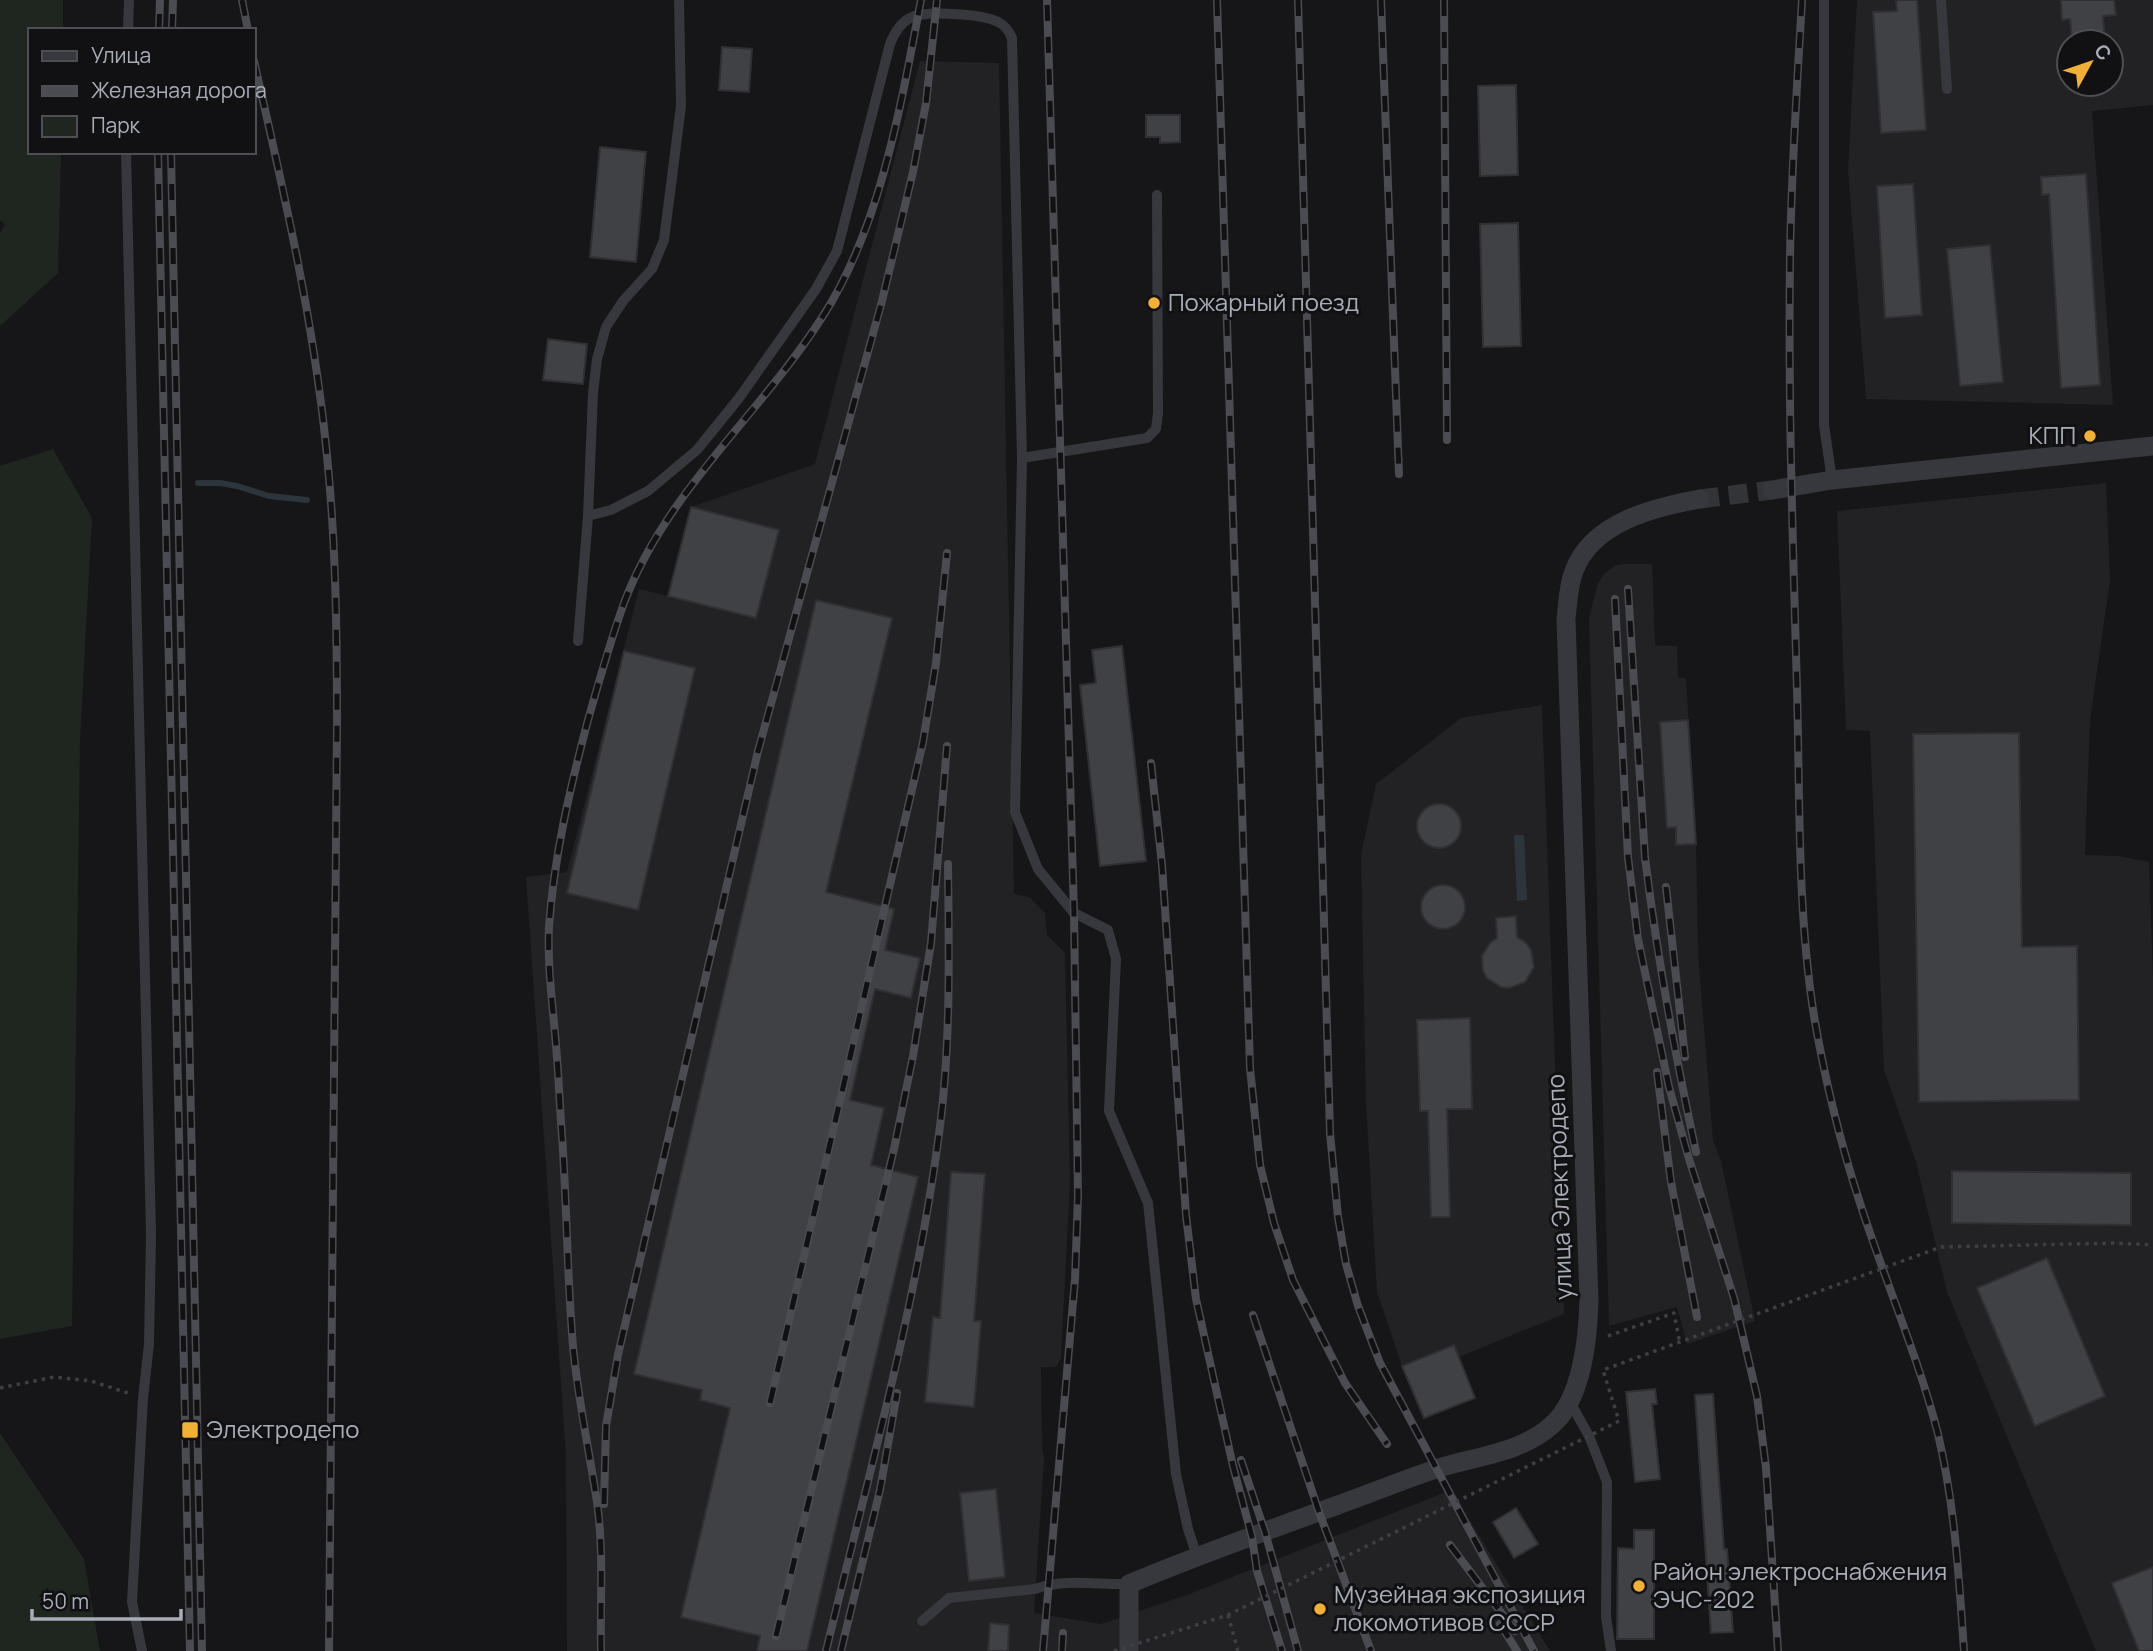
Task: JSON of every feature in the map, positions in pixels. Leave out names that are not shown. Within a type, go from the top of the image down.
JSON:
[{"type":"street","points":[[1772,490],[1832,480],[2153,446]]},
{"type":"street","name":"улица Электродепо","points":[[1129,1584],[1197,1556],[1438,1468],[1504,1452],[1540,1435],[1553,1424],[1570,1402],[1584,1355],[1589,1326],[1589,1300],[1566,619],[1569,590],[1574,569],[1600,536],[1643,513],[1700,499]]},
{"type":"street","points":[[1129,1584],[1129,1651]]},
{"type":"lane","points":[[128,28],[129,0]]},
{"type":"lane","points":[[578,641],[588,516],[593,393],[600,343],[606,327],[623,301],[652,268],[664,240],[681,106],[679,0]]},
{"type":"lane","points":[[1824,0],[1824,425],[1832,480]]},
{"type":"lane","points":[[1941,0],[1947,89]]},
{"type":"lane","points":[[588,516],[621,506],[648,491],[697,450],[739,398],[816,289],[837,250],[890,44],[902,24],[918,15],[972,16],[996,20],[1008,30],[1012,38],[1022,458],[1015,812],[1038,869],[1074,913],[1108,930],[1116,959],[1109,1111],[1148,1203],[1176,1474],[1188,1530],[1197,1556]]},
{"type":"lane","points":[[126,154],[151,1234],[149,1345],[143,1398],[132,1602],[142,1651]]},
{"type":"lane","points":[[1022,458],[1147,438],[1156,429],[1157,195]]},
{"type":"lane","points":[[1570,1402],[1590,1436],[1607,1482],[1606,1617],[1611,1651]]},
{"type":"lane","points":[[922,1621],[949,1598],[1035,1589],[1066,1582],[1129,1584]]},
{"type":"path","points":[[1114,1651],[1228,1615],[1619,1421],[1603,1370],[1941,1247],[2115,1243],[2153,1245]]},
{"type":"path","points":[[1608,1336],[1674,1313],[1680,1343]]},
{"type":"path","points":[[0,1388],[54,1377],[90,1381],[143,1398]]},
{"type":"path","points":[[1228,1615],[1238,1651]]},
{"type":"shaded area","points":[[1857,0],[2153,0],[2153,105],[2092,111],[2113,405],[1866,399],[1848,170]]},
{"type":"shaded area","points":[[920,61],[999,63],[1014,894],[1029,897],[1045,913],[1047,935],[1065,953],[1070,1182],[1061,1358],[1056,1367],[1041,1367],[1044,1458],[1034,1613],[1101,1624],[1187,1595],[1451,1490],[1550,1651],[567,1651],[566,1456],[526,877],[567,872],[639,589],[668,596],[691,507],[815,464]]},
{"type":"shaded area","points":[[2106,483],[2110,580],[2090,720],[2085,855],[2118,856],[2149,862],[2153,978],[2153,1651],[2096,1651],[1947,1292],[1916,1162],[1884,1070],[1870,731],[1846,730],[1837,511]]},
{"type":"shaded area","points":[[1652,564],[1655,645],[1677,646],[1678,678],[1686,678],[1696,844],[1698,954],[1713,1140],[1721,1161],[1755,1321],[1687,1344],[1677,1307],[1609,1326],[1589,618],[1598,583],[1605,573],[1616,565]]},
{"type":"shaded area","points":[[1542,705],[1564,1314],[1459,1357],[1453,1345],[1402,1366],[1377,1292],[1366,1103],[1361,855],[1376,784],[1461,718]]},
{"type":"shaded area","points":[[1514,835],[1524,835],[1527,900],[1517,901]]},
{"type":"green space","points":[[0,0],[63,0],[63,28],[28,28],[28,154],[61,154],[58,273],[0,326],[0,233],[5,225],[0,220]]},
{"type":"green space","points":[[53,449],[92,518],[80,739],[72,1326],[0,1339],[0,466]]},
{"type":"green space","points":[[0,1433],[84,1559],[100,1651],[0,1651]]},
{"type":"building","points":[[1896,0],[1917,0],[1926,130],[1881,133],[1873,12],[1897,11]]},
{"type":"building","points":[[2061,0],[2114,0],[2116,15],[2103,16],[2104,28],[2071,28],[2070,19],[2062,20]]},
{"type":"building","points":[[722,47],[752,49],[749,92],[719,90]]},
{"type":"building","points":[[1516,85],[1518,175],[1480,176],[1478,86]]},
{"type":"building","points":[[1146,115],[1180,115],[1180,142],[1160,143],[1160,137],[1146,137]]},
{"type":"building","points":[[600,147],[646,152],[636,262],[590,257]]},
{"type":"building","points":[[2086,174],[2100,385],[2061,388],[2049,194],[2042,195],[2041,177]]},
{"type":"building","points":[[1913,184],[1922,315],[1885,318],[1877,186]]},
{"type":"building","points":[[1518,223],[1521,346],[1483,347],[1480,224]]},
{"type":"building","points":[[1990,245],[2003,382],[1960,386],[1947,249]]},
{"type":"building","points":[[548,339],[587,344],[583,384],[543,380]]},
{"type":"building","points":[[691,507],[779,530],[756,618],[668,596]]},
{"type":"building","points":[[816,600],[892,618],[826,892],[894,909],[885,950],[920,958],[911,998],[875,989],[850,1100],[884,1108],[871,1165],[918,1177],[807,1651],[757,1651],[760,1636],[681,1617],[730,1408],[700,1400],[702,1390],[634,1374]]},
{"type":"building","points":[[1122,646],[1146,861],[1100,866],[1080,685],[1096,683],[1092,650]]},
{"type":"building","points":[[624,651],[695,668],[638,910],[567,893]]},
{"type":"building","points":[[1688,720],[1696,844],[1676,845],[1676,827],[1667,828],[1660,722]]},
{"type":"building","points":[[2019,733],[2022,947],[2077,946],[2079,1100],[1919,1102],[1913,734]]},
{"type":"building","points":[[1439,804],[1455,810],[1461,826],[1455,842],[1439,848],[1423,842],[1417,826],[1423,810]]},
{"type":"building","points":[[1443,885],[1459,891],[1465,907],[1459,923],[1443,929],[1427,923],[1421,907],[1427,891]]},
{"type":"building","points":[[1516,916],[1517,937],[1531,950],[1534,967],[1525,982],[1509,988],[1501,987],[1487,978],[1483,971],[1482,956],[1490,943],[1497,938],[1496,918]]},
{"type":"building","points":[[1470,1018],[1472,1109],[1447,1109],[1450,1217],[1431,1217],[1428,1111],[1420,1111],[1417,1020]]},
{"type":"building","points":[[1952,1171],[2131,1173],[2131,1225],[1952,1223]]},
{"type":"building","points":[[951,1172],[985,1174],[974,1321],[981,1321],[974,1407],[925,1402],[933,1317],[940,1318]]},
{"type":"building","points":[[2047,1258],[2105,1396],[2035,1426],[1977,1288]]},
{"type":"building","points":[[1454,1345],[1475,1398],[1424,1418],[1402,1366]]},
{"type":"building","points":[[1655,1389],[1657,1404],[1652,1404],[1660,1479],[1635,1482],[1626,1392]]},
{"type":"building","points":[[1713,1394],[1733,1632],[1711,1633],[1695,1395]]},
{"type":"building","points":[[996,1489],[1005,1577],[969,1581],[960,1493]]},
{"type":"building","points":[[1516,1508],[1538,1544],[1514,1558],[1493,1522]]},
{"type":"building","name":"Район электроснабжения ЭЧС-202","points":[[1634,1530],[1654,1530],[1654,1639],[1617,1639],[1618,1548],[1634,1549]]},
{"type":"building","points":[[2153,1567],[2153,1651],[2139,1651],[2112,1583]]},
{"type":"building","points":[[990,1623],[1009,1625],[1008,1651],[988,1651]]},
{"type":"waterway","points":[[198,483],[220,483],[269,496],[307,500]]},
{"type":"tunnel","points":[[1700,499],[1772,490]]},
{"type":"railway","points":[[159,28],[160,0]]},
{"type":"railway","points":[[172,28],[173,0]]},
{"type":"railway","points":[[242,0],[248,28]]},
{"type":"railway","points":[[601,1651],[599,1521],[573,1346],[564,1162],[549,960],[551,901],[564,822],[581,746],[605,662],[624,603],[642,563],[689,489],[771,387],[823,316],[860,243],[886,163],[921,0]]},
{"type":"railway","points":[[604,1504],[606,1426],[618,1355],[758,751],[882,301],[913,172],[926,103],[937,0]]},
{"type":"railway","points":[[1043,1651],[1075,1279],[1078,1196],[1074,913],[1047,0]]},
{"type":"railway","points":[[1217,0],[1250,1068],[1260,1165],[1274,1223],[1293,1280],[1345,1383],[1387,1444]]},
{"type":"railway","points":[[1298,0],[1330,1133],[1338,1217],[1346,1264],[1358,1306],[1380,1363],[1534,1651]]},
{"type":"railway","points":[[1381,0],[1399,474]]},
{"type":"railway","points":[[1444,0],[1447,440]]},
{"type":"railway","points":[[1802,0],[1794,130],[1790,367],[1800,853],[1809,976],[1823,1064],[1846,1157],[1921,1376],[1938,1434],[1952,1515],[1964,1651]]},
{"type":"railway","points":[[256,70],[286,205],[313,349],[326,446],[334,551],[337,726],[329,1651]]},
{"type":"railway","points":[[158,154],[190,1651]]},
{"type":"railway","points":[[171,154],[202,1651]]},
{"type":"railway","points":[[770,1403],[923,742],[936,663],[947,553]]},
{"type":"railway","points":[[1628,589],[1645,857],[1667,1005],[1696,1152]]},
{"type":"railway","points":[[1615,599],[1628,857],[1638,939],[1669,1087],[1734,1298],[1757,1396],[1766,1468],[1778,1651]]},
{"type":"railway","points":[[776,1636],[894,1149],[913,1056],[931,943],[947,746]]},
{"type":"railway","points":[[1151,763],[1162,865],[1186,1215],[1196,1299],[1233,1466],[1252,1537],[1257,1571],[1282,1651]]},
{"type":"railway","points":[[826,1651],[904,1329],[929,1199],[946,1067],[948,864]]},
{"type":"railway","points":[[1666,887],[1685,1057]]},
{"type":"railway","points":[[1657,1072],[1671,1182],[1697,1317]]},
{"type":"railway","points":[[1253,1315],[1319,1512],[1371,1651]]},
{"type":"railway","points":[[841,1651],[880,1490],[897,1393]]},
{"type":"railway","points":[[1241,1460],[1265,1532],[1298,1651]]},
{"type":"railway","points":[[1450,1545],[1515,1631]]},
{"type":"railway","points":[[1500,1624],[1517,1651]]},
{"type":"railway","points":[[1062,1651],[1063,1633]]},
{"type":"place","name":"Пожарный поезд","points":[[1154,303]]},
{"type":"place","name":"КПП","points":[[2090,436]]},
{"type":"place","name":"Электродепо","points":[[190,1430]]},
{"type":"place","name":"Район электроснабжения ЭЧС-202","points":[[1639,1586]]},
{"type":"place","name":"Музейная экспозиция локомотивов СССР","points":[[1320,1609]]}]
